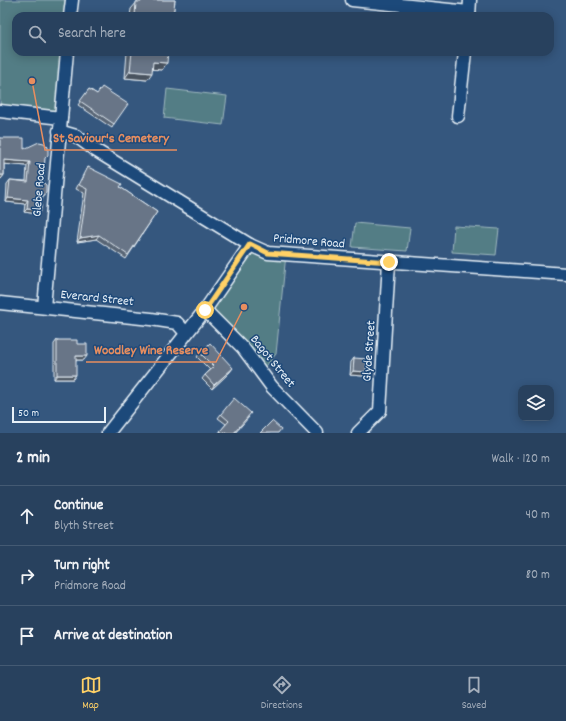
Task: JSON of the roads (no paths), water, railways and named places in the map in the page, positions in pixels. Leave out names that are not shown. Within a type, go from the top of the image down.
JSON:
[{"type":"street","points":[[70,12],[72,0]]},
{"type":"street","points":[[352,0],[469,9]]},
{"type":"street","name":"Glebe Road","points":[[44,307],[67,56]]},
{"type":"street","points":[[458,116],[465,56]]},
{"type":"street","points":[[0,110],[61,118]]},
{"type":"street","name":"Pridmore Road","points":[[59,131],[76,136],[95,150],[250,244],[268,253],[566,274]]},
{"type":"street","points":[[108,433],[205,310],[250,244]]},
{"type":"street","name":"Glyde Street","points":[[358,433],[380,411],[389,262]]},
{"type":"street","name":"Everard Street","points":[[0,304],[44,307],[177,323],[186,333]]},
{"type":"street","name":"Bagot Street","points":[[205,310],[243,348],[272,387],[317,433]]},
{"type":"place","name":"St Saviour's Cemetery","points":[[32,81]]},
{"type":"place","name":"Woodley Wine Reserve","points":[[244,307]]}]
